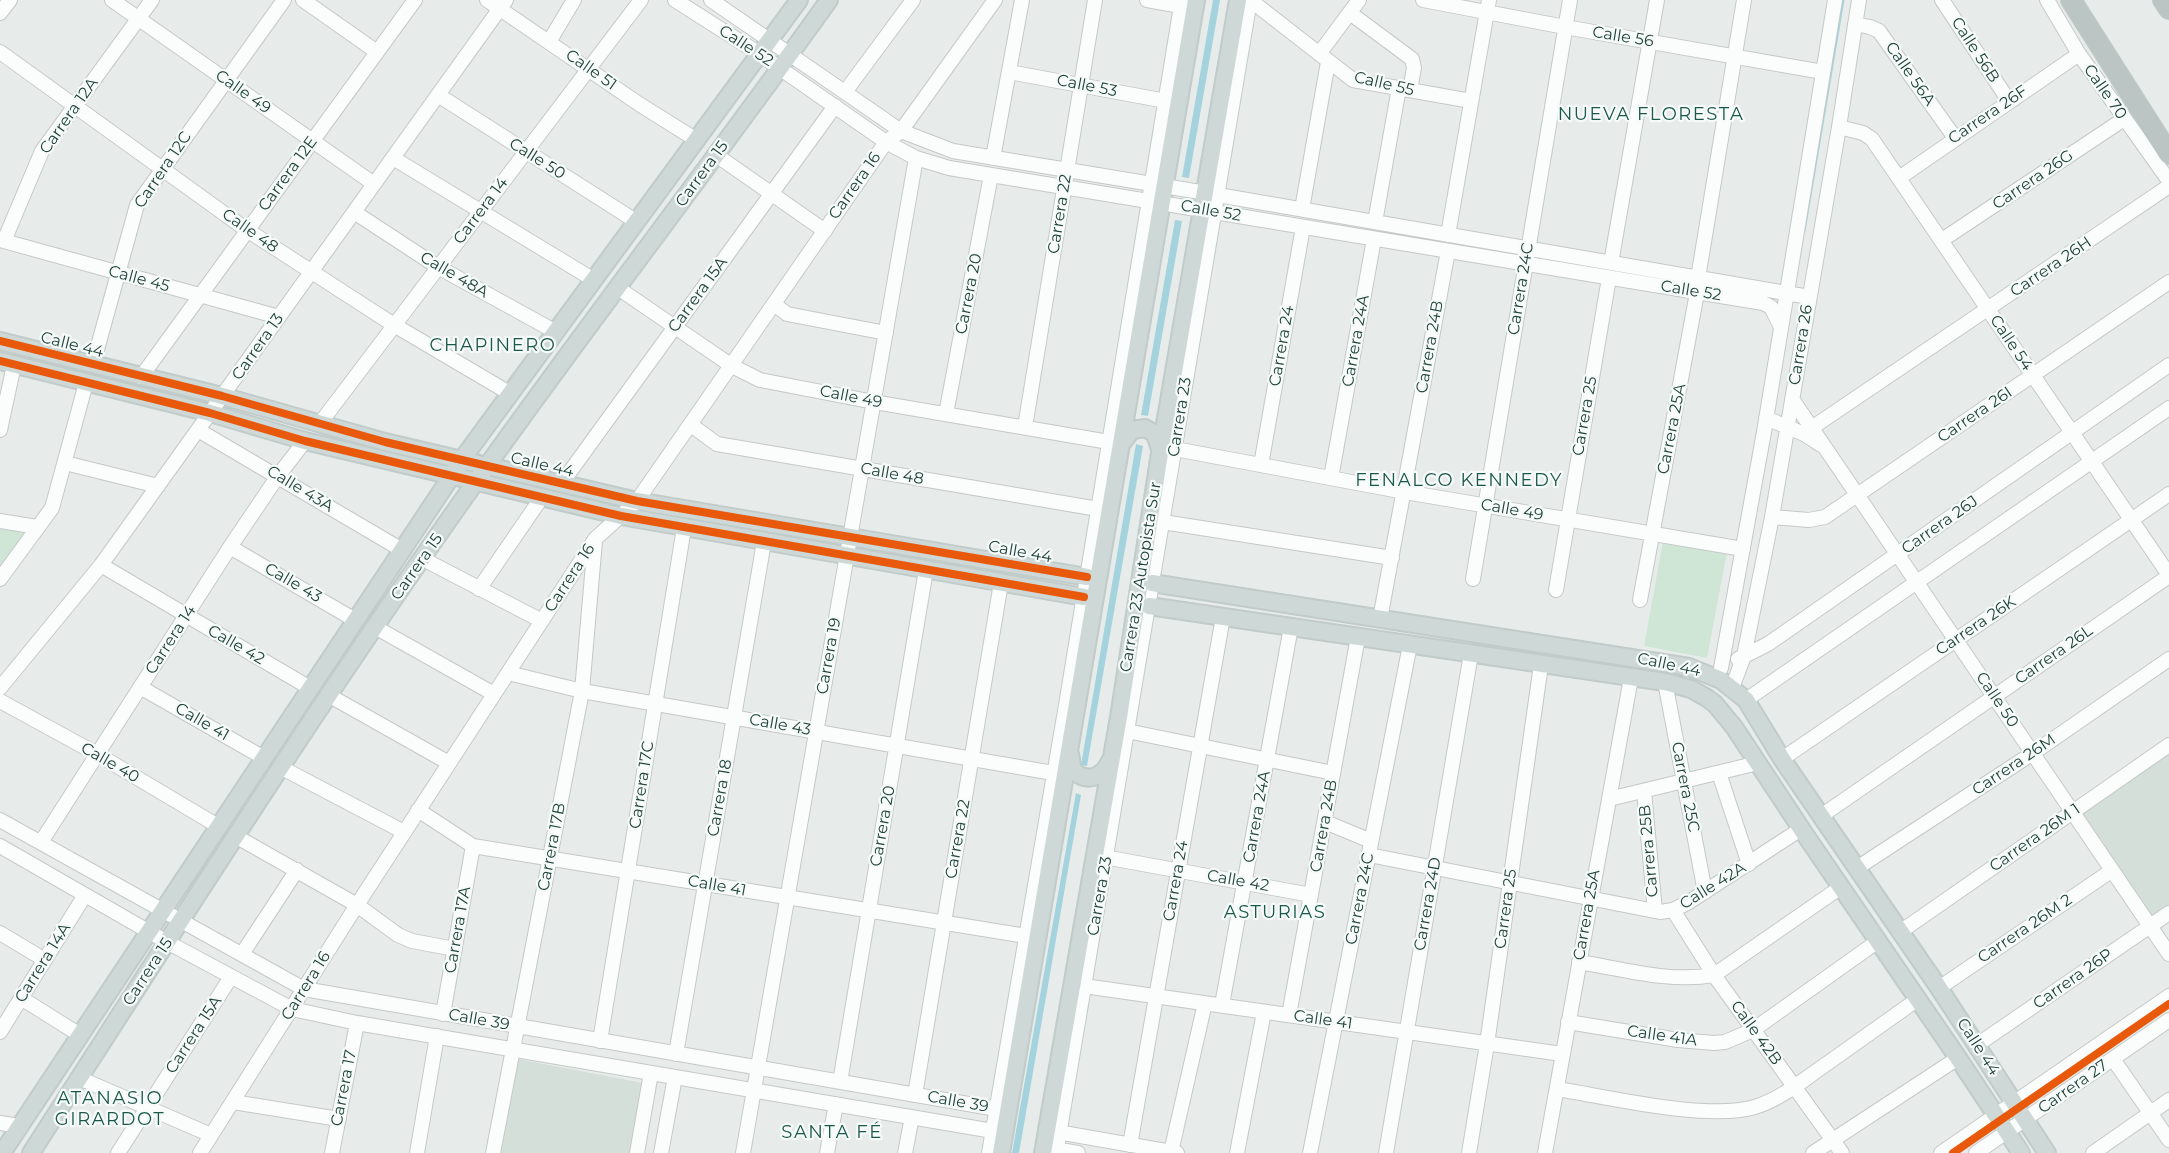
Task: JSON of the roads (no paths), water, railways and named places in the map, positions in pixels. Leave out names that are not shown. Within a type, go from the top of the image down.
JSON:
[{"type":"highway","points":[[2071,0],[2169,154]]},
{"type":"highway","points":[[2163,0],[2169,9]]},
{"type":"main road","name":"Carrera 15","points":[[2,1153],[462,460],[799,0]]},
{"type":"main road","name":"Carrera 15","points":[[32,1153],[181,920],[375,627],[487,465],[829,0]]},
{"type":"main road","name":"Carrera 23 Autopista Sur","points":[[1050,1151],[1100,856],[1112,755],[1123,724],[1130,648],[1158,525],[1168,451],[1212,194],[1220,107],[1238,0]]},
{"type":"main road","points":[[1001,1153],[1047,848],[1069,747],[1080,649],[1157,193],[1186,2]]},
{"type":"main road","points":[[1235,19],[1244,36]]},
{"type":"main road","points":[[1220,107],[1234,90]]},
{"type":"main road","name":"Calle 44","points":[[0,341],[222,396],[321,422],[385,442],[637,501],[1087,577]]},
{"type":"main road","name":"Calle 44","points":[[7,363],[210,413],[305,441],[621,516],[1084,597]]},
{"type":"main road","points":[[1115,445],[1135,428],[1145,428],[1153,432],[1168,451]]},
{"type":"main road","name":"Calle 44","points":[[1152,583],[1713,670],[1746,700],[1782,759],[1939,988],[2047,1153]]},
{"type":"main road","points":[[1245,620],[1250,597]]},
{"type":"main road","name":"Calle 44","points":[[1149,606],[1610,676],[1665,682],[1691,689],[1714,704],[1734,727],[2021,1153]]},
{"type":"main road","points":[[1123,724],[1136,678],[1130,648]]},
{"type":"main road","points":[[1610,676],[1613,654]]},
{"type":"main road","points":[[1069,747],[1073,770],[1085,777],[1101,774],[1106,769],[1112,755]]},
{"type":"main road","points":[[1862,917],[1873,905],[1881,904]]},
{"type":"street","points":[[0,13],[10,0]]},
{"type":"street","name":"Calle 49","points":[[112,0],[374,184]]},
{"type":"street","name":"Carrera 12A","points":[[2,241],[42,151],[152,0]]},
{"type":"street","name":"Carrera 12C","points":[[93,364],[137,205],[284,0]]},
{"type":"street","points":[[303,0],[377,52]]},
{"type":"street","name":"Carrera 12E","points":[[141,377],[415,0]]},
{"type":"street","name":"Calle 51","points":[[487,0],[503,4],[549,42],[639,104],[695,139]]},
{"type":"street","points":[[549,42],[574,0]]},
{"type":"street","name":"Carrera 14","points":[[321,422],[641,0]]},
{"type":"street","name":"Calle 52","points":[[675,0],[780,68],[886,142],[916,158],[949,168],[1064,186],[1157,193],[1212,194],[1809,297]]},
{"type":"street","name":"Calle 52","points":[[713,0],[901,130],[953,151],[1067,170],[1157,193],[1209,211],[1763,303],[1771,307],[1780,325]]},
{"type":"street","points":[[845,92],[913,0]]},
{"type":"street","name":"Carrera 16","points":[[200,1153],[418,810],[595,539],[637,501],[886,142],[901,130],[995,0]]},
{"type":"street","points":[[993,158],[1022,0]]},
{"type":"street","name":"Carrera 22","points":[[1025,428],[1095,0]]},
{"type":"street","points":[[1147,0],[1186,2],[1166,101],[1157,193]]},
{"type":"street","points":[[1212,194],[1250,0]]},
{"type":"street","name":"Calle 55","points":[[1250,0],[1353,80],[1472,100]]},
{"type":"street","points":[[1302,209],[1324,58],[1359,0]]},
{"type":"street","name":"Calle 56","points":[[1423,0],[1488,7],[1565,27],[1823,72]]},
{"type":"street","name":"Carrera 24C","points":[[1473,579],[1570,0]]},
{"type":"street","points":[[1611,263],[1657,0]]},
{"type":"street","points":[[1698,278],[1744,0]]},
{"type":"street","name":"Carrera 26","points":[[1713,670],[1743,549],[1834,0]]},
{"type":"street","name":"Carrera 26","points":[[1732,688],[1743,656],[1772,517],[1859,0]]},
{"type":"street","name":"Calle 56B","points":[[1942,0],[2009,101]]},
{"type":"street","name":"Calle 70","points":[[2047,0],[2079,54],[2169,181]]},
{"type":"street","name":"Carrera 13","points":[[0,688],[101,565],[503,4]]},
{"type":"street","points":[[1448,235],[1488,7]]},
{"type":"street","points":[[1350,13],[1412,59],[1414,68],[1405,89],[1375,222]]},
{"type":"street","name":"Calle 56A","points":[[1855,24],[1880,31],[1955,138]]},
{"type":"street","name":"Calle 48","points":[[0,52],[247,230],[394,325],[511,394]]},
{"type":"street","name":"Carrera 26F","points":[[1899,178],[2079,54]]},
{"type":"street","name":"Calle 53","points":[[1009,72],[1166,101]]},
{"type":"street","points":[[821,96],[831,82]]},
{"type":"street","name":"Calle 50","points":[[438,95],[637,222]]},
{"type":"street","name":"Carrera 15A","points":[[561,484],[835,106]]},
{"type":"street","name":"Carrera 26G","points":[[1942,240],[2124,119]]},
{"type":"street","name":"Calle 54","points":[[1839,128],[1867,135],[1899,178],[2169,575]]},
{"type":"street","points":[[716,156],[825,231]]},
{"type":"street","points":[[393,158],[594,280]]},
{"type":"street","name":"Carrera 19","points":[[743,1153],[916,158]]},
{"type":"street","name":"Carrera 20","points":[[946,414],[991,175]]},
{"type":"street","name":"Carrera 26H","points":[[1813,428],[2169,186]]},
{"type":"street","name":"Calle 48A","points":[[354,212],[438,267],[556,332]]},
{"type":"street","name":"Carrera 24","points":[[1261,465],[1303,227]]},
{"type":"street","name":"Carrera 24A","points":[[1331,478],[1374,239]]},
{"type":"street","name":"Calle 45","points":[[2,241],[279,317]]},
{"type":"street","name":"Carrera 24B","points":[[1380,619],[1448,251]]},
{"type":"street","name":"Carrera 25","points":[[1556,590],[1609,278]]},
{"type":"street","name":"Carrera 26I","points":[[1772,517],[1819,519],[2169,282]]},
{"type":"street","name":"Calle 49","points":[[618,288],[732,366],[760,380],[1115,445]]},
{"type":"street","name":"Carrera 25A","points":[[1640,600],[1697,293]]},
{"type":"street","points":[[774,304],[787,315],[886,333]]},
{"type":"street","points":[[0,430],[7,363]]},
{"type":"street","name":"Carrera 26J","points":[[1713,670],[1768,644],[2169,366]]},
{"type":"street","points":[[0,579],[52,508],[86,382]]},
{"type":"street","name":"Calle 50","points":[[1792,399],[2169,954]]},
{"type":"street","name":"Carrera 26J","points":[[1746,700],[2169,408]]},
{"type":"street","name":"Calle 50","points":[[1766,418],[1787,426],[1824,447]]},
{"type":"street","name":"Calle 48","points":[[691,425],[717,444],[1098,509]]},
{"type":"street","name":"Calle 43A","points":[[198,429],[402,550]]},
{"type":"street","name":"Carrera 14","points":[[40,842],[230,547],[278,476],[305,441]]},
{"type":"street","points":[[989,1153],[1026,936],[1047,848],[1053,773],[1080,649],[1087,577],[1099,537],[1098,509],[1115,445]]},
{"type":"street","name":"Calle 49","points":[[1168,451],[1261,465],[1485,506],[1743,549]]},
{"type":"street","points":[[65,464],[158,486]]},
{"type":"street","name":"Carrera 26K","points":[[1782,759],[2169,494]]},
{"type":"street","points":[[479,589],[542,497]]},
{"type":"street","points":[[0,521],[37,527]]},
{"type":"street","points":[[1136,678],[1149,606],[1158,525],[1392,558]]},
{"type":"street","name":"Carrera 17C","points":[[600,1041],[684,528]]},
{"type":"street","name":"Carrera 17B","points":[[492,1153],[582,691],[595,539]]},
{"type":"street","name":"Carrera 18","points":[[676,1054],[764,542]]},
{"type":"street","name":"Calle 43","points":[[230,547],[356,620]]},
{"type":"street","points":[[423,559],[542,621]]},
{"type":"street","name":"Calle 42","points":[[101,565],[310,688]]},
{"type":"street","name":"Carrera 20","points":[[840,1082],[926,570]]},
{"type":"street","name":"Carrera 26L","points":[[1821,816],[2169,575]]},
{"type":"street","name":"Carrera 22","points":[[915,1095],[1001,583]]},
{"type":"street","name":"Carrera 24","points":[[1130,1145],[1223,617]]},
{"type":"street","points":[[375,627],[494,694]]},
{"type":"street","name":"Carrera 24A","points":[[1222,1005],[1291,627]]},
{"type":"street","name":"Carrera 24B","points":[[1289,1015],[1358,638]]},
{"type":"street","name":"Carrera 24C","points":[[1310,1153],[1410,645]]},
{"type":"street","name":"Carrera 24D","points":[[1386,1153],[1471,654]]},
{"type":"street","name":"Carrera 26M","points":[[1857,868],[2032,753],[2169,659]]},
{"type":"street","name":"Carrera 25","points":[[1469,1153],[1487,1044],[1541,665]]},
{"type":"street","name":"Calle 43","points":[[508,673],[582,691],[1053,773]]},
{"type":"street","name":"Carrera 25A","points":[[1545,1153],[1631,678]]},
{"type":"street","name":"Carrera 25C","points":[[1665,682],[1705,892]]},
{"type":"street","name":"Calle 41","points":[[140,687],[264,758]]},
{"type":"street","points":[[330,696],[449,763]]},
{"type":"street","name":"Calle 40","points":[[0,701],[97,754],[218,826]]},
{"type":"street","points":[[1123,724],[1200,746],[1333,773]]},
{"type":"street","name":"Carrera 23","points":[[1053,1131],[1084,986],[1100,856],[1123,724]]},
{"type":"street","name":"Carrera 26M 1","points":[[1900,932],[2169,745]]},
{"type":"street","points":[[1609,799],[1758,763]]},
{"type":"street","points":[[282,768],[404,832]]},
{"type":"street","points":[[1719,772],[1749,864]]},
{"type":"street","name":"Carrera 25B","points":[[1644,790],[1655,911]]},
{"type":"street","name":"Calle 41","points":[[418,810],[473,846],[1026,936]]},
{"type":"street","name":"Calle 39","points":[[0,820],[304,989],[997,1109]]},
{"type":"street","points":[[1324,822],[1371,841]]},
{"type":"street","name":"Calle 42A","points":[[1368,855],[1655,911],[1673,910],[1705,892],[1801,829]]},
{"type":"street","points":[[237,837],[357,905],[398,935],[455,949]]},
{"type":"street","name":"Calle 39","points":[[0,846],[167,942],[292,1009],[357,1023],[675,1077],[754,1088],[993,1131]]},
{"type":"street","name":"Carrera 17A","points":[[443,1014],[473,846]]},
{"type":"street","name":"Calle 42","points":[[1100,856],[1311,895]]},
{"type":"street","points":[[242,954],[297,870]]},
{"type":"street","name":"Carrera 26M 2","points":[[1939,988],[2111,871]]},
{"type":"street","points":[[1579,962],[1670,977],[1714,975],[1841,886]]},
{"type":"street","name":"Carrera 14A","points":[[0,1032],[85,895]]},
{"type":"street","name":"Calle 42B","points":[[1673,910],[1714,975],[1842,1153]]},
{"type":"street","name":"Carrera 26P","points":[[1977,1046],[2169,913]]},
{"type":"street","points":[[0,933],[45,960]]},
{"type":"street","points":[[1753,1030],[1878,941]]},
{"type":"street","name":"Carrera 15A","points":[[118,1153],[231,977]]},
{"type":"street","name":"Calle 41","points":[[1084,986],[1562,1054]]},
{"type":"street","name":"Carrera 27","points":[[1941,1153],[2169,996]]},
{"type":"street","points":[[21,998],[80,1035]]},
{"type":"street","points":[[1557,1089],[1673,1108],[1723,1111],[1752,1108],[1764,1104],[1794,1086],[1918,999]]},
{"type":"street","points":[[1053,1131],[1174,1153],[1205,1003]]},
{"type":"street","points":[[1237,1153],[1264,1012]]},
{"type":"street","name":"Carrera 27","points":[[1976,1153],[2169,1020]]},
{"type":"street","name":"Carrera 17","points":[[332,1153],[357,1023]]},
{"type":"street","name":"Calle 41A","points":[[1568,1023],[1678,1040],[1714,1043],[1725,1042],[1753,1030]]},
{"type":"street","points":[[417,1153],[437,1036]]},
{"type":"street","points":[[1813,1153],[1958,1058]]},
{"type":"street","points":[[2113,1059],[2169,1140]]},
{"type":"street","points":[[637,1153],[651,1073]]},
{"type":"street","points":[[662,1153],[675,1077]]},
{"type":"street","points":[[80,1078],[211,1135]]},
{"type":"street","points":[[2093,1153],[2169,1100]]},
{"type":"street","points":[[233,1102],[339,1119]]},
{"type":"street","points":[[827,1153],[836,1104]]},
{"type":"street","points":[[905,1153],[912,1117]]},
{"type":"street","points":[[0,1123],[19,1126]]},
{"type":"street","points":[[1050,1151],[1078,1153]]},
{"type":"water","points":[[1213,0],[1220,0],[1189,178],[1182,177]]},
{"type":"water","points":[[1175,220],[1182,221],[1148,416],[1141,415]]},
{"type":"water","points":[[1136,444],[1143,446],[1087,766],[1081,765]]},
{"type":"water","points":[[1076,793],[1081,795],[1019,1153],[1012,1153]]},
{"type":"waterway","points":[[1804,231],[1843,0]]},
{"type":"district","name":"NUEVA FLORESTA","points":[[1651,115]]},
{"type":"district","name":"CHAPINERO","points":[[493,346]]},
{"type":"district","name":"FENALCO KENNEDY","points":[[1459,481]]},
{"type":"district","name":"ASTURIAS","points":[[1275,913]]},
{"type":"district","name":"ATANASIO GIRARDOT","points":[[110,1109]]},
{"type":"district","name":"SANTA FÉ","points":[[832,1133]]}]
